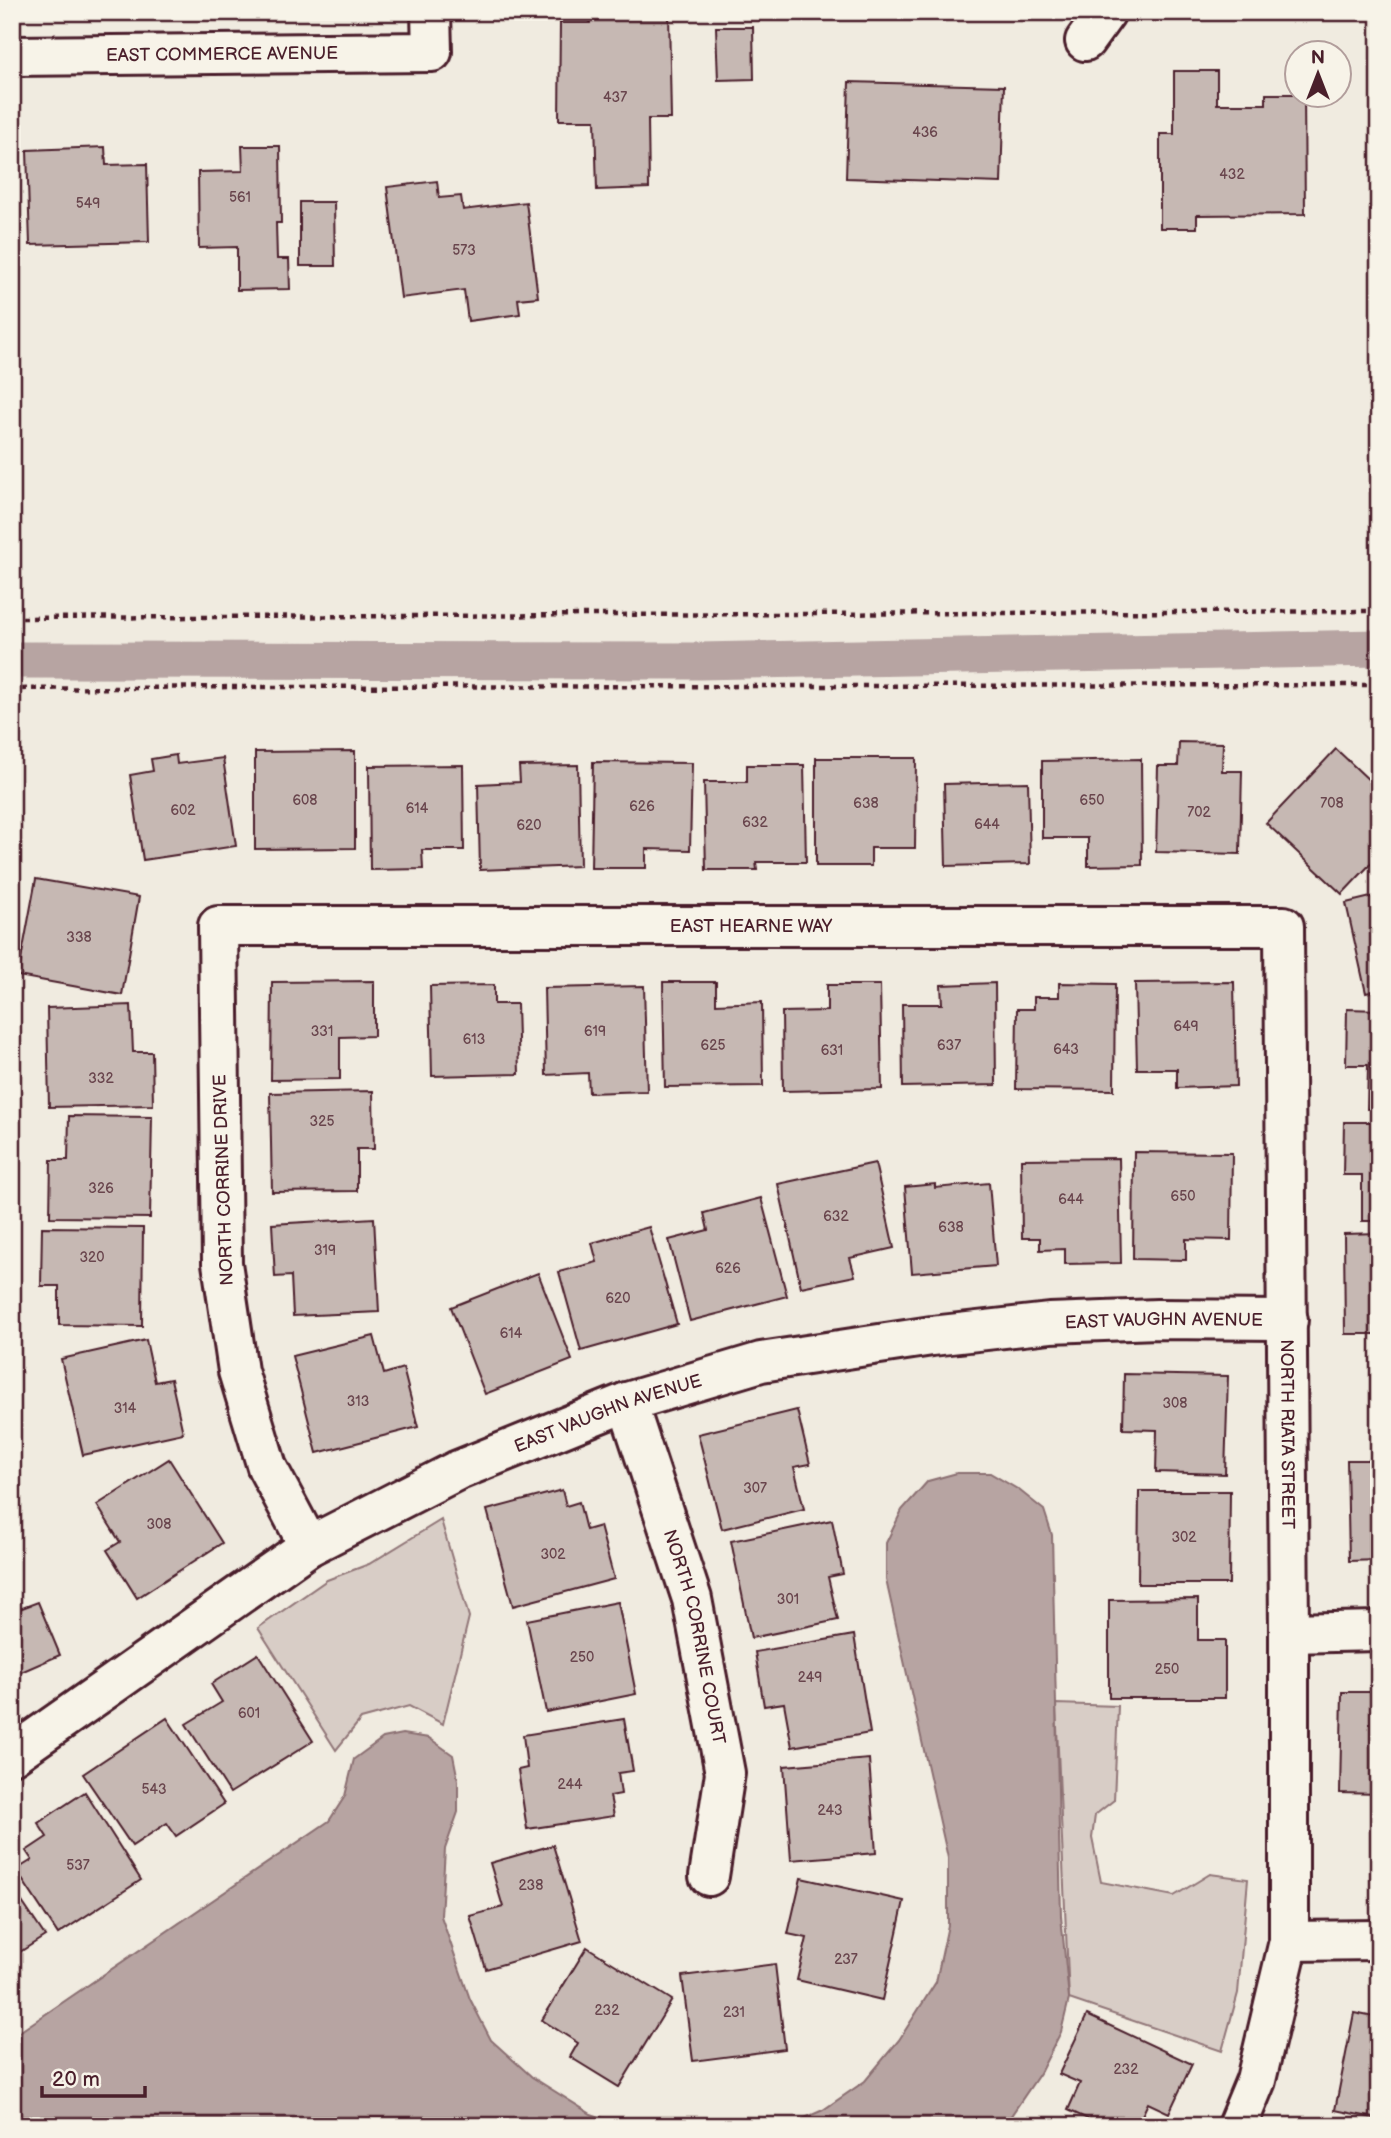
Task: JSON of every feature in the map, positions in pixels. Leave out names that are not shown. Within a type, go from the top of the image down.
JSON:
[{"type":"street","name":"EAST COMMERCE AVENUE","points":[[12,56],[432,52],[431,12]]},
{"type":"street","name":"EAST HEARNE WAY","points":[[218,926],[1284,926]]},
{"type":"street","name":"NORTH CORRINE DRIVE","points":[[218,926],[222,1263],[238,1371],[267,1467],[309,1546]]},
{"type":"street","name":"NORTH RIATA STREET","points":[[1237,2126],[1256,2080],[1289,1941],[1284,926]]},
{"type":"street","name":"EAST VAUGHN AVENUE","points":[[12,1755],[309,1546],[456,1471],[627,1402],[761,1362],[932,1336],[1050,1323],[1157,1319],[1288,1320]]},
{"type":"street","name":"NORTH CORRINE COURT","points":[[627,1402],[692,1599],[725,1773],[709,1876]]},
{"type":"street","points":[[1289,1633],[1379,1631]]},
{"type":"street","points":[[1289,1941],[1379,1940]]},
{"type":"path","points":[[12,618],[1379,611]]},
{"type":"path","points":[[12,689],[1379,685]]},
{"type":"shaded area","points":[[957,1473],[990,1473],[1019,1490],[1044,1510],[1052,1535],[1061,1916],[1069,1999],[1061,2032],[1040,2073],[1004,2126],[787,2126],[823,2110],[865,2081],[899,2040],[936,1982],[948,1925],[948,1858],[886,1580],[886,1543],[902,1510],[928,1481]]},
{"type":"shaded area","points":[[441,1520],[469,1617],[443,1724],[409,1706],[361,1719],[336,1750],[258,1628],[327,1580],[369,1564]]},
{"type":"shaded area","points":[[1056,1704],[1118,1706],[1114,1800],[1095,1815],[1092,1838],[1101,1882],[1174,1896],[1210,1874],[1248,1879],[1238,1993],[1222,2051],[1069,1999]]},
{"type":"shaded area","points":[[403,1734],[429,1738],[453,1755],[458,1780],[458,1812],[445,1849],[441,1916],[470,1999],[491,2040],[532,2077],[591,2114],[627,2126],[12,2126],[12,2037],[329,1821],[345,1796],[354,1759],[383,1738]]},
{"type":"building","points":[[590,12],[669,12],[671,119],[648,119],[649,188],[597,190],[595,120],[559,120],[560,23],[590,23]]},
{"type":"building","points":[[716,27],[753,27],[754,79],[718,80]]},
{"type":"building","points":[[1174,71],[1217,71],[1217,104],[1266,104],[1266,94],[1282,94],[1282,108],[1304,108],[1305,214],[1197,215],[1197,228],[1160,228],[1160,134],[1174,134]]},
{"type":"building","points":[[849,82],[1004,86],[1001,183],[846,178]]},
{"type":"building","points":[[242,146],[280,146],[281,223],[276,223],[277,259],[289,259],[290,289],[237,290],[237,247],[199,248],[198,172],[243,171]]},
{"type":"building","points":[[105,147],[106,165],[147,164],[149,242],[30,245],[27,150]]},
{"type":"building","points":[[437,181],[439,198],[461,196],[463,210],[526,202],[538,297],[518,299],[520,314],[468,321],[464,290],[401,298],[387,187]]},
{"type":"building","points":[[300,202],[334,202],[335,266],[300,266]]},
{"type":"building","points":[[1179,742],[1223,743],[1222,771],[1242,771],[1240,854],[1156,852],[1158,766],[1178,766]]},
{"type":"building","points":[[1336,749],[1371,782],[1379,774],[1379,855],[1342,894],[1266,823]]},
{"type":"building","points":[[355,751],[355,848],[255,849],[255,752]]},
{"type":"building","points":[[176,755],[177,764],[223,758],[236,846],[143,860],[130,775],[153,771],[151,759]]},
{"type":"building","points":[[816,758],[916,758],[915,848],[871,848],[871,866],[816,866]]},
{"type":"building","points":[[1141,759],[1142,865],[1088,866],[1088,838],[1042,838],[1042,761]]},
{"type":"building","points":[[593,762],[692,763],[690,850],[646,849],[646,868],[591,868]]},
{"type":"building","points":[[463,765],[464,850],[422,850],[423,869],[370,870],[369,766]]},
{"type":"building","points":[[578,765],[580,866],[480,870],[478,784],[520,782],[519,766]]},
{"type":"building","points":[[747,765],[804,765],[806,862],[756,862],[757,870],[706,870],[704,782],[747,782]]},
{"type":"building","points":[[1028,782],[1030,864],[946,866],[944,784]]},
{"type":"building","points":[[36,879],[139,897],[122,995],[18,976]]},
{"type":"building","points":[[1379,895],[1379,990],[1366,993],[1346,903]]},
{"type":"building","points":[[374,981],[374,1036],[340,1037],[340,1079],[271,1080],[272,982]]},
{"type":"building","points":[[663,982],[716,982],[716,1004],[762,1002],[763,1086],[665,1087]]},
{"type":"building","points":[[1234,982],[1236,1086],[1177,1088],[1177,1069],[1137,1069],[1135,983]]},
{"type":"building","points":[[995,983],[996,1085],[903,1087],[902,1004],[942,1004],[941,985]]},
{"type":"building","points":[[1059,983],[1115,984],[1114,1090],[1016,1089],[1017,1009],[1034,1009],[1034,997],[1059,997]]},
{"type":"building","points":[[494,985],[494,1004],[517,1004],[519,1074],[432,1076],[430,986]]},
{"type":"building","points":[[827,985],[880,985],[882,1089],[783,1091],[782,1012],[827,1011]]},
{"type":"building","points":[[644,986],[647,1091],[589,1093],[588,1073],[546,1075],[544,988]]},
{"type":"building","points":[[131,1005],[133,1052],[152,1052],[153,1105],[49,1107],[47,1008]]},
{"type":"building","points":[[1347,1009],[1379,1010],[1379,1109],[1367,1109],[1368,1065],[1346,1065]]},
{"type":"building","points":[[373,1091],[374,1149],[357,1149],[357,1191],[272,1192],[270,1093]]},
{"type":"building","points":[[69,1116],[152,1117],[150,1218],[50,1217],[51,1160],[68,1160]]},
{"type":"building","points":[[1344,1122],[1379,1122],[1379,1221],[1362,1221],[1362,1175],[1343,1175]]},
{"type":"building","points":[[1134,1152],[1232,1153],[1231,1240],[1186,1239],[1186,1260],[1133,1259]]},
{"type":"building","points":[[1119,1158],[1121,1263],[1065,1264],[1065,1249],[1040,1250],[1040,1238],[1022,1238],[1021,1159]]},
{"type":"building","points":[[875,1163],[894,1248],[850,1258],[855,1276],[801,1287],[778,1184]]},
{"type":"building","points":[[989,1183],[996,1266],[912,1273],[905,1187],[935,1184],[935,1188]]},
{"type":"building","points":[[761,1198],[787,1296],[690,1321],[669,1240],[708,1230],[704,1213]]},
{"type":"building","points":[[374,1218],[379,1312],[293,1316],[291,1276],[275,1277],[272,1224]]},
{"type":"building","points":[[42,1227],[143,1228],[142,1326],[59,1325],[59,1286],[41,1286]]},
{"type":"building","points":[[649,1227],[677,1324],[581,1351],[559,1272],[597,1262],[592,1243]]},
{"type":"building","points":[[1379,1233],[1379,1334],[1345,1334],[1344,1234]]},
{"type":"building","points":[[538,1273],[572,1360],[485,1394],[451,1307]]},
{"type":"building","points":[[374,1336],[384,1374],[403,1368],[418,1427],[317,1453],[292,1356]]},
{"type":"building","points":[[146,1340],[155,1382],[171,1379],[183,1433],[83,1455],[61,1359]]},
{"type":"building","points":[[1124,1374],[1228,1376],[1225,1474],[1156,1472],[1157,1430],[1123,1429]]},
{"type":"building","points":[[797,1410],[810,1464],[794,1467],[804,1509],[722,1529],[698,1434]]},
{"type":"building","points":[[169,1459],[222,1543],[137,1598],[107,1550],[120,1542],[97,1505]]},
{"type":"building","points":[[1347,1460],[1379,1460],[1379,1560],[1349,1561]]},
{"type":"building","points":[[562,1490],[566,1506],[579,1502],[586,1530],[600,1526],[614,1579],[513,1606],[487,1510]]},
{"type":"building","points":[[1139,1491],[1230,1491],[1229,1584],[1138,1584]]},
{"type":"building","points":[[832,1520],[843,1574],[828,1577],[838,1620],[751,1638],[731,1541]]},
{"type":"building","points":[[1198,1599],[1198,1640],[1225,1640],[1225,1698],[1109,1698],[1109,1600]]},
{"type":"building","points":[[12,1600],[17,1610],[38,1602],[60,1655],[12,1676]]},
{"type":"building","points":[[618,1602],[636,1694],[546,1712],[527,1620]]},
{"type":"building","points":[[854,1635],[870,1733],[792,1747],[784,1703],[764,1706],[755,1652]]},
{"type":"building","points":[[258,1654],[313,1741],[230,1793],[186,1724],[222,1702],[211,1684]]},
{"type":"building","points":[[1342,1692],[1379,1692],[1379,1794],[1340,1793]]},
{"type":"building","points":[[167,1718],[224,1804],[176,1836],[167,1823],[132,1846],[83,1774]]},
{"type":"building","points":[[624,1719],[633,1771],[618,1773],[621,1794],[610,1796],[614,1816],[527,1829],[518,1770],[527,1768],[523,1735]]},
{"type":"building","points":[[869,1759],[876,1853],[791,1860],[784,1766]]},
{"type":"building","points":[[85,1792],[141,1880],[58,1934],[16,1870],[32,1860],[26,1851],[47,1837],[38,1823]]},
{"type":"building","points":[[553,1845],[582,1941],[486,1969],[470,1916],[503,1907],[490,1863]]},
{"type":"building","points":[[801,1878],[904,1901],[882,2000],[797,1980],[807,1938],[788,1934]]},
{"type":"building","points":[[12,1887],[45,1936],[12,1957]]},
{"type":"building","points":[[587,1947],[672,2000],[619,2087],[570,2057],[578,2043],[542,2020]]},
{"type":"building","points":[[775,1964],[785,2049],[693,2061],[682,1976]]},
{"type":"building","points":[[1354,2013],[1379,2018],[1379,2119],[1335,2110]]},
{"type":"building","points":[[1087,2015],[1192,2064],[1169,2113],[1148,2103],[1137,2126],[1103,2126],[1068,2110],[1080,2083],[1059,2074]]},
{"type":"waterway","points":[[12,660],[700,661],[1379,648]]}]
